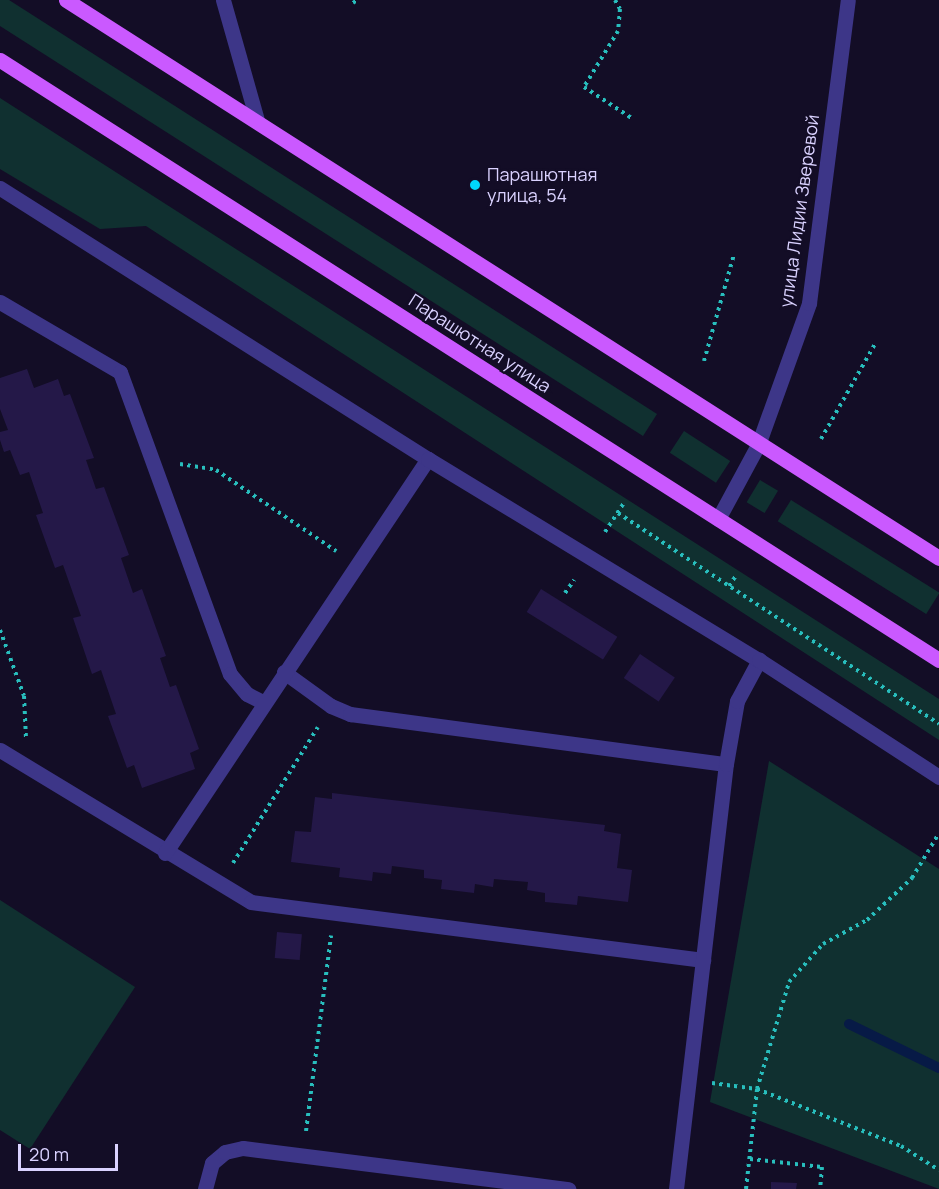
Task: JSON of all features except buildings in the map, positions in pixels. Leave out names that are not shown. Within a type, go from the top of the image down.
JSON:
[{"type":"main road","points":[[66,0],[257,120],[758,445],[939,558]]},
{"type":"main road","name":"Парашютная улица","points":[[0,60],[939,660]]},
{"type":"street","points":[[223,0],[257,120]]},
{"type":"street","name":"улица Лидии Зверевой","points":[[718,519],[758,445],[809,303],[848,0]]},
{"type":"street","points":[[0,188],[428,459],[759,660],[939,777]]},
{"type":"street","points":[[0,320],[4,304],[120,372],[230,674],[247,694],[263,702]]},
{"type":"street","points":[[165,853],[263,702],[428,459]]},
{"type":"street","points":[[676,1189],[726,764],[737,701],[759,660]]},
{"type":"street","points":[[284,672],[331,706],[350,714],[726,764]]},
{"type":"street","points":[[0,750],[165,853],[251,902],[703,960]]},
{"type":"street","points":[[205,1189],[212,1163],[225,1152],[243,1148],[568,1189]]},
{"type":"path","points":[[352,3],[357,0]]},
{"type":"path","points":[[615,0],[620,9],[618,31],[584,87],[633,119]]},
{"type":"path","points":[[704,361],[734,255]]},
{"type":"path","points":[[821,439],[875,344]]},
{"type":"path","points":[[152,460],[216,470],[357,565]]},
{"type":"path","points":[[605,532],[625,501]]},
{"type":"path","points":[[618,513],[939,724]]},
{"type":"path","points":[[729,586],[736,574]]},
{"type":"path","points":[[565,592],[574,580]]},
{"type":"path","points":[[0,630],[24,696],[26,749],[21,763]]},
{"type":"path","points":[[219,884],[331,706]]},
{"type":"path","points":[[746,1189],[757,1089],[789,982],[823,944],[867,920],[912,878],[939,833]]},
{"type":"path","points":[[303,1155],[334,912]]},
{"type":"path","points":[[688,1080],[757,1089],[902,1146],[939,1170]]},
{"type":"path","points":[[750,1159],[822,1167],[820,1189]]},
{"type":"green space","points":[[0,0],[9,0],[657,414],[643,436],[0,26]]},
{"type":"green space","points":[[0,98],[939,699],[939,740],[146,226],[100,229],[0,169]]},
{"type":"green space","points":[[684,431],[730,461],[716,483],[670,453]]},
{"type":"green space","points":[[760,480],[778,491],[765,513],[747,502]]},
{"type":"green space","points":[[791,500],[939,592],[926,614],[778,521]]},
{"type":"green space","points":[[769,761],[939,869],[939,1189],[710,1102]]},
{"type":"green space","points":[[0,900],[135,987],[30,1149],[0,1130]]},
{"type":"waterway","points":[[849,1024],[939,1068]]},
{"type":"place","name":"Парашютная улица, 54","points":[[475,185]]}]
